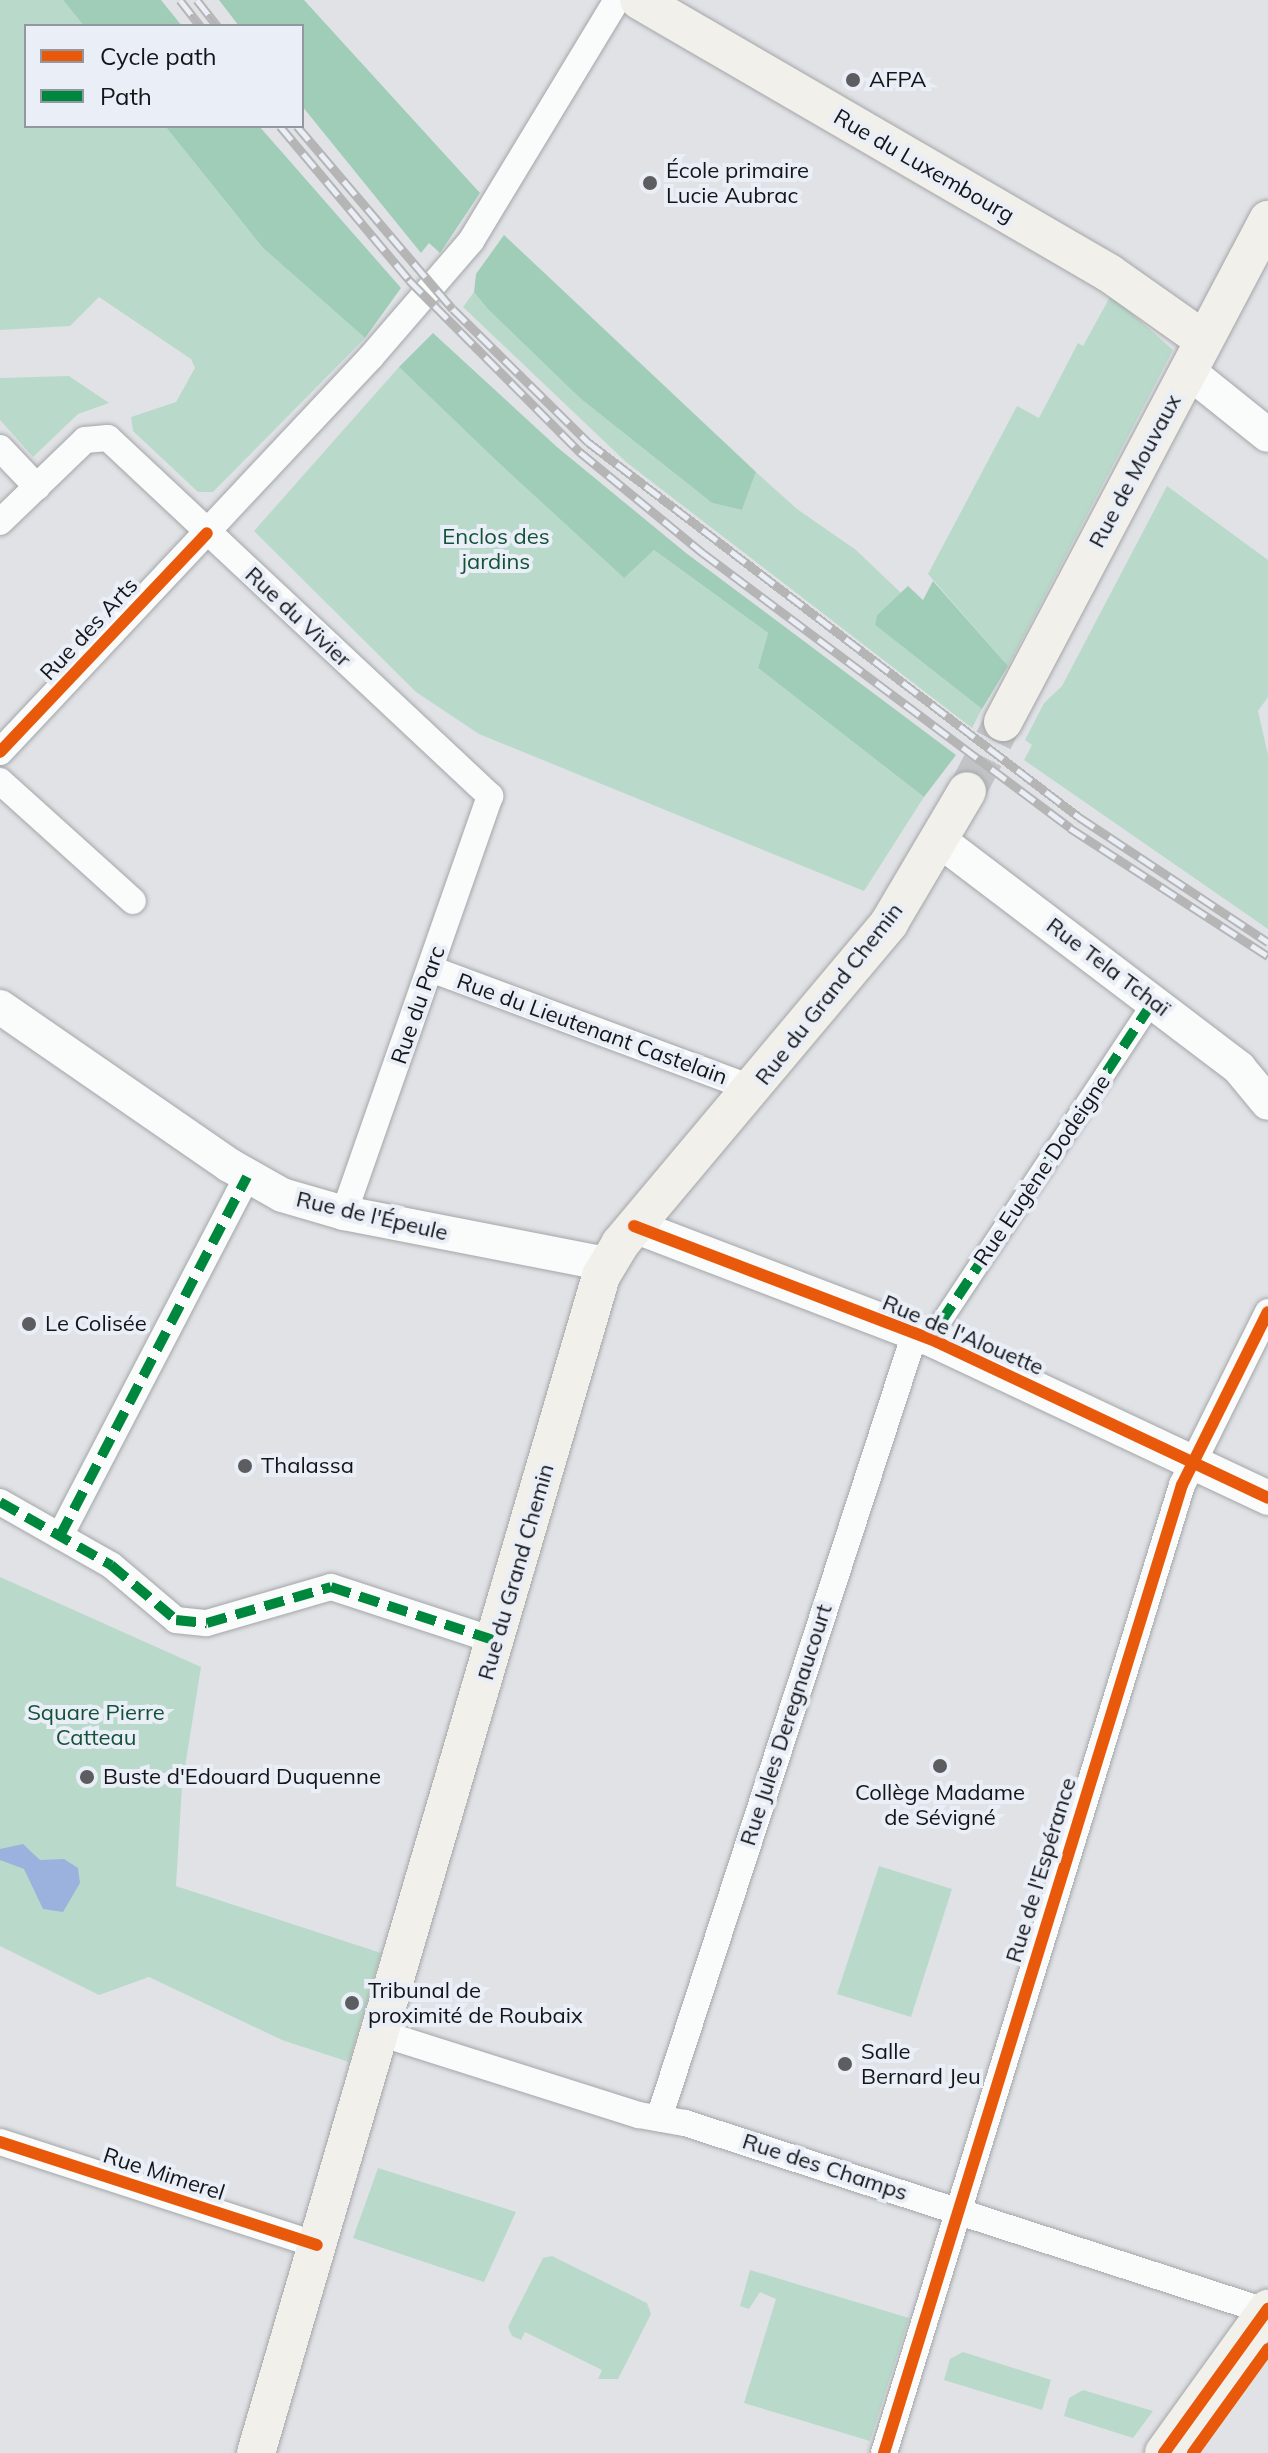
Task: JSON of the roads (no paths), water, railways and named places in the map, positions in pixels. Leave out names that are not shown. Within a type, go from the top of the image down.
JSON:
[{"type":"main road","name":"Rue du Luxembourg","points":[[639,0],[1116,278],[1196,356]]},
{"type":"main road","name":"Rue de Mouvaux","points":[[1003,722],[1268,220]]},
{"type":"main road","name":"Rue du Grand Chemin","points":[[256,2453],[607,1264],[634,1226],[754,1089],[889,923],[967,791]]},
{"type":"main road","points":[[1164,2453],[1267,2310]]},
{"type":"main road","points":[[1193,2453],[1268,2349]]},
{"type":"street","name":"Rue des Arts","points":[[0,752],[408,314],[489,217],[617,0]]},
{"type":"street","points":[[1196,356],[1268,435]]},
{"type":"street","name":"Rue du Vivier","points":[[37,487],[85,440],[108,438],[490,796]]},
{"type":"street","points":[[0,448],[37,487],[0,522]]},
{"type":"street","points":[[0,781],[133,901]]},
{"type":"street","name":"Rue du Parc","points":[[344,1213],[490,796]]},
{"type":"street","name":"Rue Tela Tchaï","points":[[939,840],[1239,1068],[1268,1103]]},
{"type":"street","name":"Rue du Lieutenant Castelain","points":[[431,969],[754,1089]]},
{"type":"street","name":"Rue Eugène Dodeigne","points":[[926,1338],[941,1322],[1153,1002]]},
{"type":"street","name":"Rue de l'Épeule","points":[[0,1007],[247,1177],[282,1195],[344,1213],[607,1264]]},
{"type":"street","points":[[60,1536],[247,1177]]},
{"type":"street","name":"Rue de l'Alouette","points":[[634,1226],[926,1338],[1192,1459],[1268,1498]]},
{"type":"street","name":"Rue de l'Espérance","points":[[884,2453],[1192,1459],[1268,1312]]},
{"type":"street","name":"Rue Jules Deregnaucourt","points":[[659,2118],[926,1338]]},
{"type":"street","points":[[0,1502],[111,1565],[176,1620],[207,1623],[331,1587],[496,1641]]},
{"type":"street","name":"Rue des Champs","points":[[380,2033],[958,2210],[1267,2310]]},
{"type":"street","name":"Rue Mimerel","points":[[0,2142],[317,2245]]},
{"type":"water","points":[[23,1844],[40,1860],[64,1859],[78,1868],[80,1883],[63,1912],[43,1909],[24,1869],[0,1860],[0,1849]]},
{"type":"tunnel","points":[[967,791],[1003,722]]},
{"type":"railway","points":[[180,0],[198,24]]},
{"type":"railway","points":[[197,0],[215,24]]},
{"type":"railway","points":[[282,128],[409,280],[580,452],[703,553],[1070,828],[1268,956]]},
{"type":"railway","points":[[299,128],[453,309],[588,442],[1079,817],[1268,942]]},
{"type":"place","name":"AFPA","points":[[853,80]]},
{"type":"place","name":"École primaire Lucie Aubrac","points":[[650,183]]},
{"type":"place","name":"Le Colisée","points":[[29,1324]]},
{"type":"place","name":"Thalassa","points":[[245,1466]]},
{"type":"place","name":"Collège Madame de Sévigné","points":[[940,1766]]},
{"type":"place","name":"Buste d'Edouard Duquenne","points":[[87,1777]]},
{"type":"place","name":"Tribunal de proximité de Roubaix","points":[[352,2003]]},
{"type":"place","name":"Salle Bernard Jeu","points":[[845,2064]]},
{"type":"park label","name":"Enclos des jardins","points":[[496,548]]},
{"type":"park label","name":"Square Pierre Catteau","points":[[96,1724]]}]
